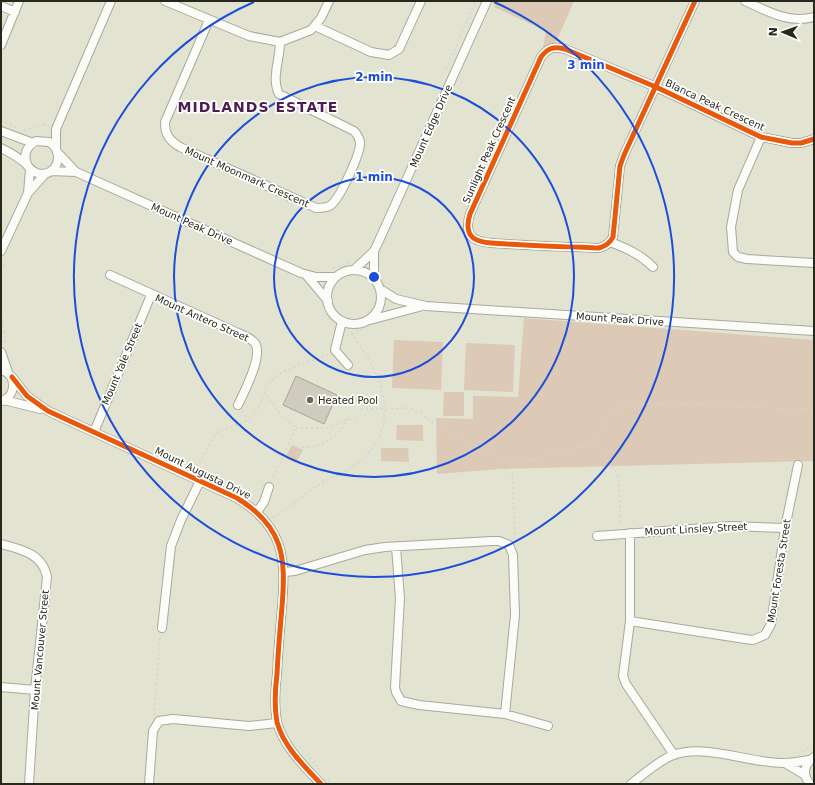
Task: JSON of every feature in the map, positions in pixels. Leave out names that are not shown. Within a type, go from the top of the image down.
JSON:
[{"type":"street","points":[[1,45],[19,1]]},
{"type":"street","points":[[1,250],[28,193],[58,164],[56,129],[111,1]]},
{"type":"street","points":[[165,1],[249,36],[280,42],[299,36],[315,26],[329,1]]},
{"type":"street","points":[[315,26],[371,52],[390,55],[399,49],[421,1]]},
{"type":"street","name":"Mount Edge Drive","points":[[354,270],[374,251],[487,1]]},
{"type":"street","points":[[653,267],[645,259],[631,250],[610,242],[614,237],[620,166],[695,1]]},
{"type":"street","points":[[745,1],[788,19],[800,20],[814,17]]},
{"type":"street","points":[[1,6],[15,12]]},
{"type":"street","name":"Mount Moonmark Crescent","points":[[209,20],[167,115],[165,131],[169,139],[180,147],[316,208],[330,206],[336,201],[343,188],[359,150],[358,136],[348,128],[279,94],[276,87],[275,78],[279,63],[280,42]]},
{"type":"street","name":"Sunlight Peak Crescent","points":[[610,242],[605,247],[600,248],[534,246],[485,242],[476,240],[471,235],[468,228],[468,220],[540,57],[550,48],[556,47],[565,49],[656,87]]},
{"type":"street","name":"Blanca Peak Crescent","points":[[656,87],[761,137],[792,143],[802,143],[814,139]]},
{"type":"street","points":[[28,193],[28,167],[26,152],[37,142],[56,129]]},
{"type":"street","name":"Mount Peak Drive","points":[[1,130],[37,142],[49,142],[76,172]]},
{"type":"street","name":"Blanca Peak Crescent","points":[[761,137],[734,202],[730,227],[733,252],[738,257],[747,259],[814,263]]},
{"type":"street","name":"Mount Peak Drive","points":[[1,148],[38,174],[48,172],[76,172],[307,276],[336,277],[342,273],[354,270]]},
{"type":"street","name":"Mount Edge Drive","points":[[374,251],[374,279]]},
{"type":"street","points":[[354,270],[365,273],[374,279]]},
{"type":"street","name":"Mount Antero Street","points":[[110,275],[151,295],[238,333],[255,343],[258,348],[257,359],[238,405]]},
{"type":"street","name":"Mount Peak Drive","points":[[307,276],[328,301],[332,313],[342,321],[354,324],[401,311],[426,306]]},
{"type":"street","points":[[328,301],[329,288],[336,277]]},
{"type":"street","name":"Mount Peak Drive","points":[[374,279],[380,289],[396,299],[426,306],[814,331]]},
{"type":"street","points":[[366,321],[372,317],[379,308],[381,297],[380,289]]},
{"type":"street","name":"Mount Yale Street","points":[[94,432],[151,295]]},
{"type":"street","points":[[342,321],[336,350],[348,365]]},
{"type":"street","name":"Mount Augusta Drive","points":[[4,350],[7,373],[27,396],[48,411],[237,498],[258,512],[273,532],[282,552],[284,572],[275,692],[278,723],[286,742],[321,784]]},
{"type":"street","points":[[2,400],[11,394],[14,386],[7,373]]},
{"type":"street","name":"Mount Augusta Drive","points":[[2,400],[48,411]]},
{"type":"street","name":"Mount Foresta Street","points":[[630,621],[753,640],[765,635],[771,624],[785,528],[798,465]]},
{"type":"street","points":[[162,628],[171,546],[181,520],[200,481]]},
{"type":"street","points":[[258,512],[264,502],[269,487]]},
{"type":"street","name":"Mount Linsley Street","points":[[596,536],[731,526],[785,528]]},
{"type":"street","name":"Mount Linsley Street","points":[[626,533],[630,621],[623,668],[626,684],[674,755]]},
{"type":"street","points":[[284,572],[321,564],[364,550],[492,541],[499,541],[509,545],[513,555],[515,615],[505,714]]},
{"type":"street","name":"Mount Vancouver Street","points":[[1,544],[34,555],[42,561],[46,568],[47,577],[35,690],[28,784]]},
{"type":"street","points":[[396,547],[400,598],[395,686],[401,700],[419,705],[505,714],[548,726]]},
{"type":"street","points":[[1,687],[35,690]]},
{"type":"street","points":[[149,784],[153,731],[159,721],[173,719],[249,726],[278,723]]},
{"type":"street","points":[[630,784],[663,760],[674,755],[697,751],[785,763],[813,757]]},
{"type":"street","points":[[808,781],[806,764],[813,757]]},
{"type":"street","points":[[785,763],[808,781]]},
{"type":"path","points":[[1,120],[25,131],[46,124],[56,129]]},
{"type":"path","points":[[1,271],[7,257]]},
{"type":"path","points":[[330,269],[356,259]]},
{"type":"path","points":[[1,310],[4,350]]},
{"type":"path","points":[[275,522],[272,518],[300,500],[312,489],[351,468],[362,460],[377,440],[385,419],[386,409],[382,389],[377,375],[351,333]]},
{"type":"path","points":[[191,469],[199,464],[216,433],[244,422],[254,415],[270,381],[289,370],[328,354]]},
{"type":"path","points":[[264,394],[283,418],[296,428],[326,428],[339,424],[346,417],[359,423]]},
{"type":"path","points":[[361,408],[409,408],[415,410],[434,423],[512,466],[594,443],[604,423],[618,408],[622,406],[668,403],[814,410]]},
{"type":"path","points":[[289,444],[301,448],[324,442],[338,433],[348,418]]},
{"type":"path","points":[[273,477],[296,428]]},
{"type":"path","points":[[594,443],[618,475],[626,533]]},
{"type":"path","points":[[509,545],[516,538],[512,466]]},
{"type":"path","points":[[154,716],[159,640],[162,628]]},
{"type":"path","points":[[296,742],[322,772]]},
{"type":"path","points":[[327,778],[332,784]]},
{"type":"shaded area","points":[[496,1],[574,1],[553,49],[542,53],[546,31],[494,7]]},
{"type":"shaded area","points":[[524,318],[814,340],[814,461],[500,469],[437,474],[436,418],[473,419],[473,396],[518,397]]},
{"type":"shaded area","points":[[394,340],[443,342],[441,390],[392,388]]},
{"type":"shaded area","points":[[466,343],[515,345],[513,392],[464,390]]},
{"type":"shaded area","points":[[444,392],[464,392],[464,416],[443,416]]},
{"type":"shaded area","points":[[397,425],[423,425],[423,441],[396,440]]},
{"type":"shaded area","points":[[292,445],[303,450],[296,463],[285,458]]},
{"type":"shaded area","points":[[381,448],[408,448],[409,462],[381,461]]},
{"type":"building","name":"Heated Pool","points":[[296,376],[337,395],[324,424],[283,405]]},
{"type":"cycle path","points":[[695,1],[624,155],[620,166],[613,237],[609,243],[599,248],[530,245],[484,242],[471,236],[468,229],[470,214],[541,57],[551,48],[565,49],[656,87],[761,137],[792,143],[801,143],[814,139]]},
{"type":"cycle path","points":[[12,377],[27,396],[48,411],[237,498],[253,509],[264,520],[273,532],[279,545],[283,573],[282,607],[275,692],[277,722],[289,748],[321,784]]},
{"type":"place","name":"Heated Pool","points":[[310,400]]},
{"type":"district","name":"MIDLANDS ESTATE","points":[[258,107]]}]
